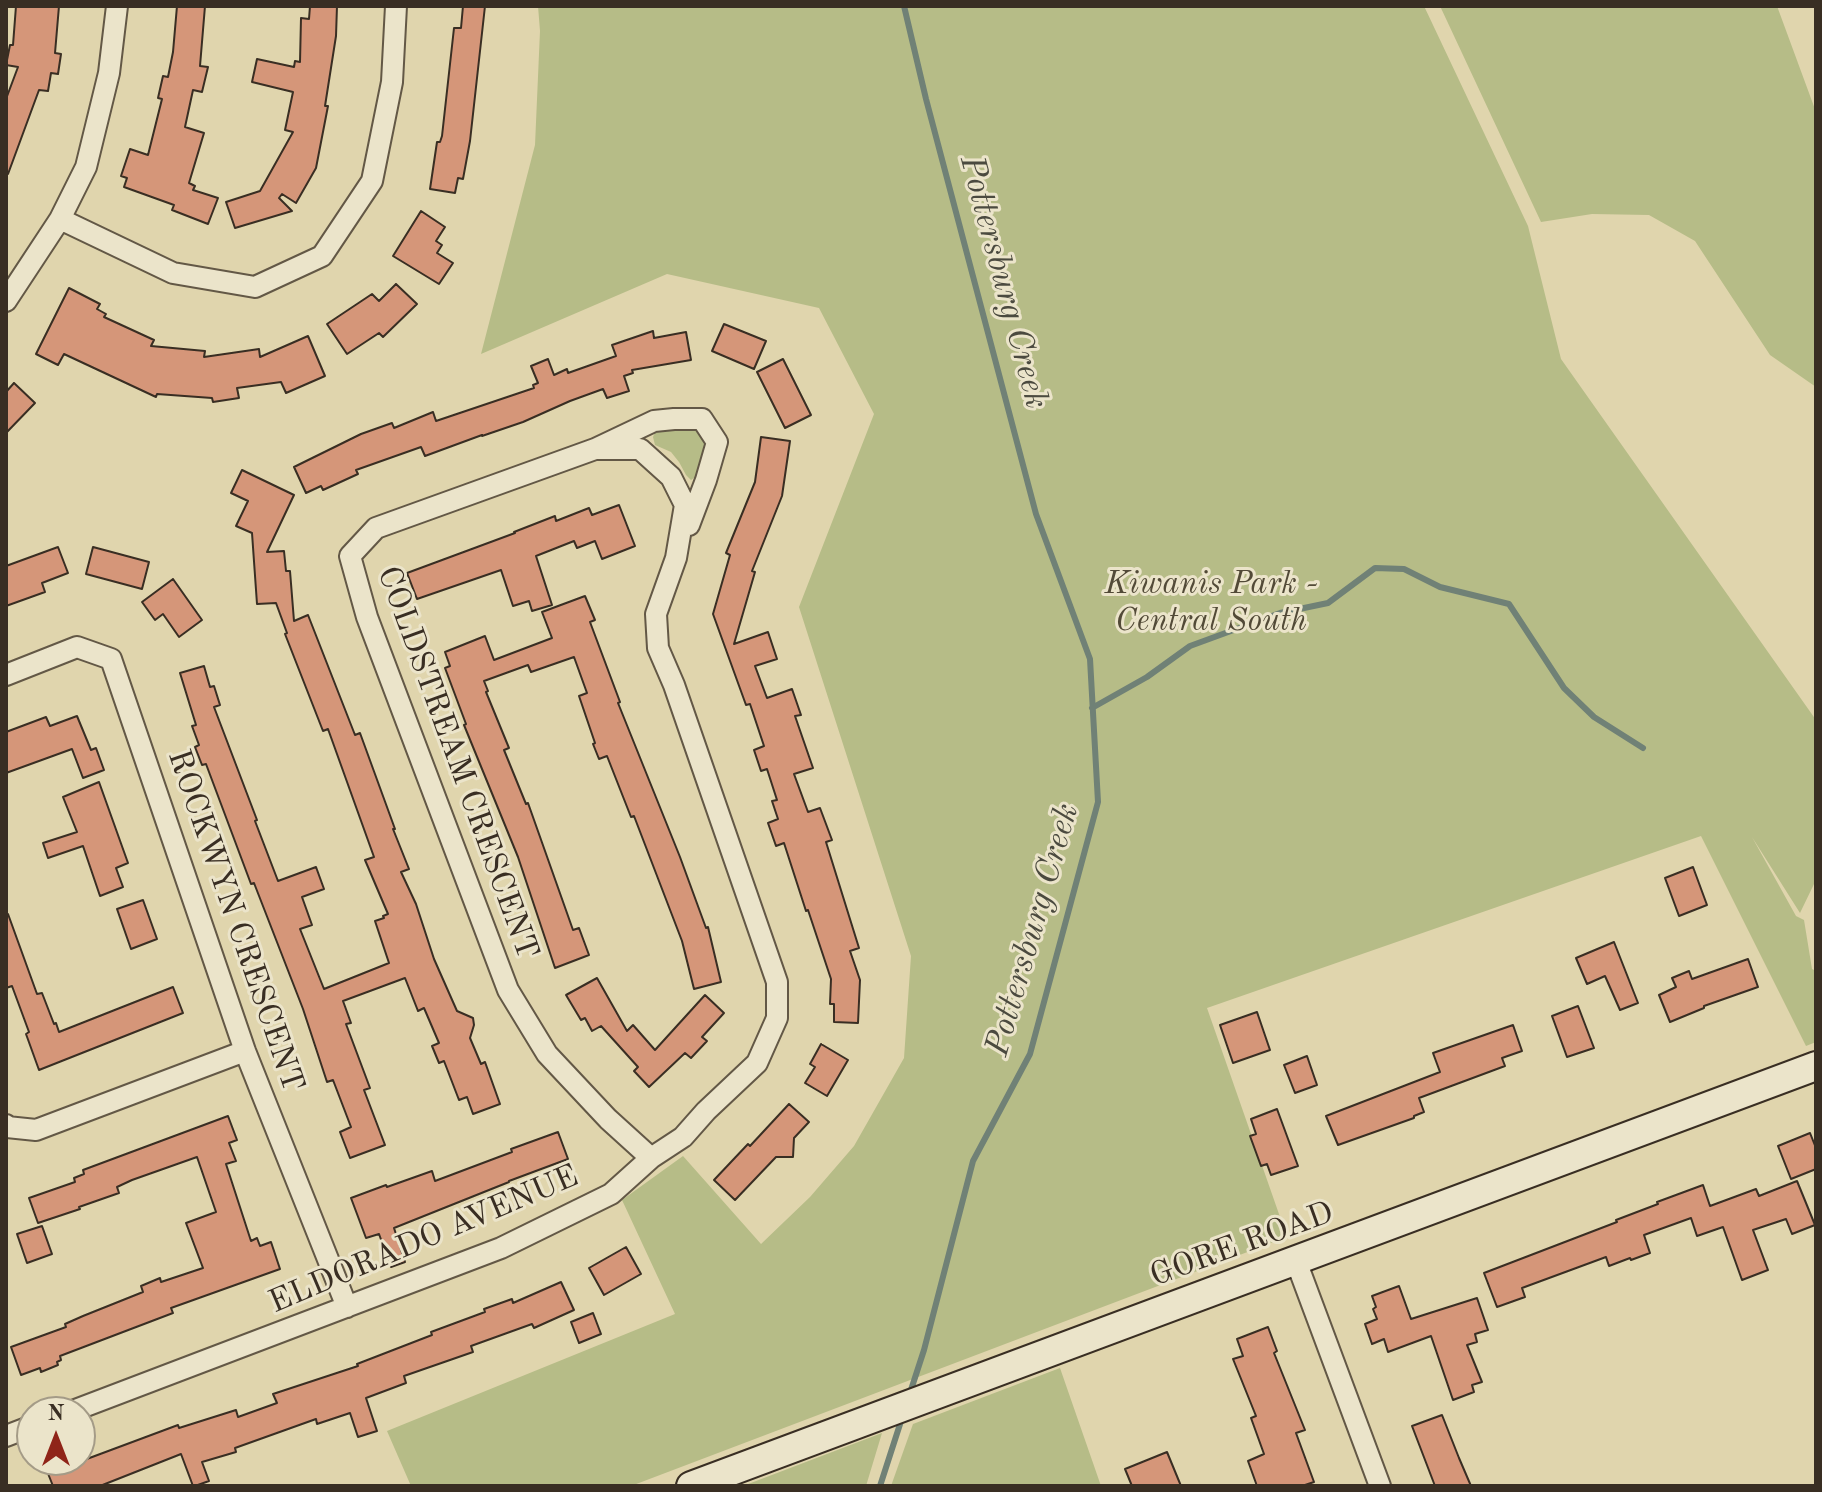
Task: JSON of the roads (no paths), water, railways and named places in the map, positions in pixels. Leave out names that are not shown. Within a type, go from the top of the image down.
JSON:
[{"type":"main road","name":"GORE ROAD","points":[[691,1486],[1816,1066]]},
{"type":"street","points":[[6,301],[60,219],[86,167],[109,73],[117,6]]},
{"type":"street","points":[[60,219],[173,273],[255,287],[322,256],[372,181],[392,82],[396,6]]},
{"type":"street","name":"ELDORADO AVENUE","points":[[96,1402],[501,1248],[611,1194],[651,1158],[683,1137],[757,1063],[777,1018],[777,982],[674,685],[658,648],[656,614],[717,442],[702,419],[674,419],[654,421],[595,449]]},
{"type":"street","name":"ELDORADO AVENUE","points":[[595,449],[640,449],[671,477],[685,505],[676,558]]},
{"type":"street","name":"COLDSTREAM CRESCENT","points":[[595,449],[376,528],[350,556],[367,617],[508,990],[547,1054],[608,1119],[651,1158]]},
{"type":"street","name":"ROCKWYN CRESCENT","points":[[6,675],[77,647],[111,659],[245,1051],[347,1307]]},
{"type":"street","points":[[6,1125],[36,1130],[245,1051]]},
{"type":"street","points":[[1296,1261],[1380,1486]]},
{"type":"waterway","name":"Pottersburg Creek","points":[[904,6],[1036,514],[1090,659],[1098,802],[1030,1054],[973,1161],[909,1396]]},
{"type":"waterway","points":[[1092,708],[1147,677],[1190,646],[1280,613],[1328,603],[1375,568],[1404,569],[1440,587],[1509,604],[1564,688],[1594,717],[1643,748]]},
{"type":"waterway","name":"Pottersburg Creek","points":[[880,1486],[902,1418]]},
{"type":"park label","name":"Kiwanis Park - Central South","points":[[1211,604]]}]
